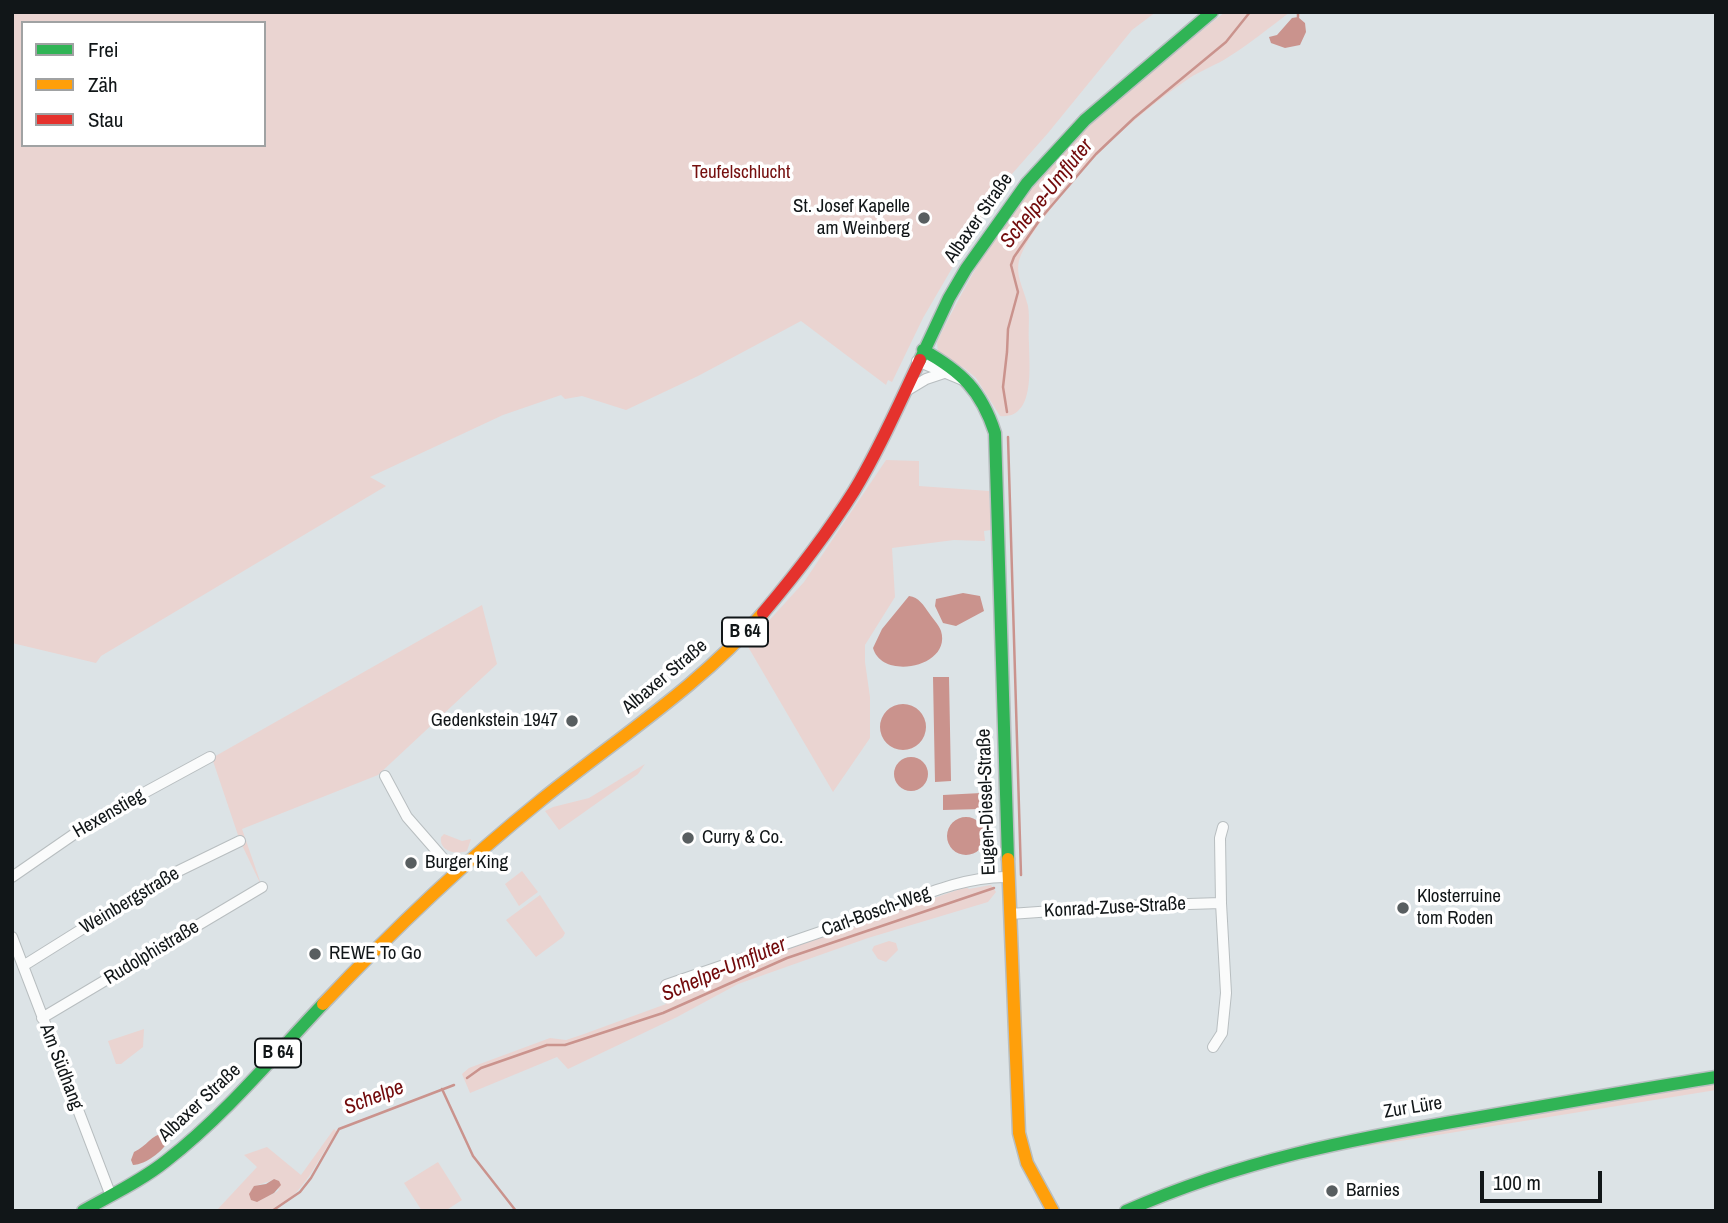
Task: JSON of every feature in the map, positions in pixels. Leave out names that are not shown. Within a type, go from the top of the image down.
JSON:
[{"type":"main road","name":"Albaxer Straße","points":[[83,1211],[165,1162],[205,1129],[369,955],[455,872],[684,689],[755,622],[798,572],[836,519],[870,463],[920,356],[966,269],[1027,183],[1085,120],[1212,12]]},
{"type":"main road","name":"Eugen-Diesel-Straße","points":[[920,356],[961,373],[975,388],[989,410],[995,433],[1019,1133],[1027,1163],[1053,1211]]},
{"type":"main road","name":"Zur Lüre","points":[[1126,1211],[1209,1176],[1295,1151],[1363,1136],[1716,1077]]},
{"type":"street","points":[[920,356],[944,373],[975,388]]},
{"type":"street","points":[[903,394],[917,383],[944,373]]},
{"type":"street","name":"Hexenstieg","points":[[12,877],[96,819],[210,757]]},
{"type":"street","points":[[386,776],[407,817],[455,872]]},
{"type":"street","points":[[1213,1047],[1222,1033],[1226,993],[1221,903],[1220,838],[1223,827]]},
{"type":"street","name":"Weinbergstraße","points":[[23,966],[162,878],[240,841]]},
{"type":"street","name":"Carl-Bosch-Weg","points":[[666,985],[943,887],[981,878],[1009,877]]},
{"type":"street","name":"Rudolphistraße","points":[[42,1018],[262,887]]},
{"type":"street","name":"Konrad-Zuse-Straße","points":[[1010,914],[1221,903]]},
{"type":"street","name":"Am Südhang","points":[[12,937],[111,1196]]},
{"type":"green space","name":"Teufelschlucht","points":[[12,12],[1156,12],[1132,30],[997,191],[923,318],[892,382],[888,380],[886,385],[801,321],[698,376],[626,410],[582,396],[565,399],[561,395],[503,415],[370,477],[386,486],[101,656],[96,663],[12,643]]},
{"type":"green space","points":[[1225,12],[1290,12],[1238,51],[1188,79],[1134,120],[1085,167],[1037,227],[1024,248],[1018,268],[1029,310],[1028,389],[1020,409],[1012,415],[1000,416],[976,378],[938,353],[937,342],[970,278],[1023,197],[1059,156],[1128,91]]},
{"type":"green space","points":[[886,460],[919,461],[919,486],[989,491],[991,530],[984,531],[985,541],[954,540],[892,548],[895,597],[865,645],[870,697],[870,738],[833,792],[747,645],[804,582]]},
{"type":"green space","points":[[482,605],[497,664],[378,775],[242,829],[262,887],[240,841],[212,758]]},
{"type":"green space","points":[[645,764],[638,774],[559,830],[545,811],[589,798]]},
{"type":"green space","points":[[444,834],[462,841],[471,839],[467,851],[453,852],[445,849],[441,842]]},
{"type":"green space","points":[[522,871],[538,892],[519,906],[505,884]]},
{"type":"green space","points":[[991,885],[996,892],[988,902],[868,938],[738,984],[677,1017],[568,1069],[557,1057],[470,1093],[462,1074],[469,1068],[550,1038],[566,1040],[666,1004],[662,997],[674,989],[745,963],[966,887],[969,889]]},
{"type":"green space","points":[[540,895],[565,933],[536,957],[506,920]]},
{"type":"green space","points":[[889,941],[896,943],[898,950],[886,962],[878,959],[872,950],[874,946]]},
{"type":"green space","points":[[144,1029],[143,1047],[121,1064],[116,1064],[108,1041]]},
{"type":"green space","points":[[1716,1083],[1716,1090],[1363,1147],[1363,1141]]},
{"type":"green space","points":[[334,1129],[337,1132],[309,1176],[283,1203],[266,1211],[216,1211],[257,1167],[244,1155],[267,1147],[301,1175]],"holes":[[[274,1179],[279,1190],[269,1196],[250,1197],[252,1189]]]},
{"type":"green space","points":[[438,1162],[462,1200],[445,1211],[422,1211],[404,1183]]},
{"type":"shaded area","points":[[1298,17],[1305,23],[1306,32],[1300,45],[1285,48],[1271,43],[1269,37],[1277,35],[1292,18]]},
{"type":"shaded area","points":[[963,593],[980,596],[984,611],[956,626],[943,623],[935,606],[936,599]]},
{"type":"shaded area","points":[[909,596],[920,602],[937,624],[942,643],[927,661],[901,667],[879,658],[873,648],[882,629]]},
{"type":"shaded area","points":[[933,677],[949,677],[951,781],[935,782]]},
{"type":"shaded area","points":[[903,704],[919,711],[926,727],[919,743],[903,750],[887,743],[880,727],[887,711]]},
{"type":"shaded area","points":[[911,757],[923,762],[928,774],[923,786],[911,791],[899,786],[894,774],[899,762]]},
{"type":"shaded area","points":[[981,793],[981,809],[943,810],[943,795]]},
{"type":"shaded area","points":[[966,817],[979,823],[985,836],[979,849],[966,855],[953,849],[947,836],[953,823]]},
{"type":"shaded area","points":[[164,1133],[170,1136],[161,1150],[150,1159],[133,1165],[131,1160],[134,1152]]},
{"type":"shaded area","points":[[274,1179],[281,1185],[274,1193],[257,1202],[251,1200],[249,1194],[254,1186]]},
{"type":"waterway","name":"Schelpe-Umfluter","points":[[1007,412],[1003,387],[1008,329],[1018,292],[1011,265],[1014,257],[1041,218],[1096,154],[1134,118],[1226,42],[1250,12]]},
{"type":"waterway","points":[[1298,12],[1298,17]]},
{"type":"waterway","name":"Schelpe-Umfluter","points":[[1008,437],[1021,875]]},
{"type":"waterway","name":"Schelpe-Umfluter","points":[[467,1078],[481,1068],[547,1045],[565,1045],[663,1013],[787,958],[994,888]]},
{"type":"waterway","name":"Schelpe","points":[[272,1211],[300,1192],[339,1129],[454,1085]]},
{"type":"waterway","points":[[442,1089],[473,1156],[516,1211]]},
{"type":"traffic: fast","points":[[920,360],[966,269],[1027,183],[1085,120],[1212,12]]},
{"type":"traffic: fast","points":[[923,350],[949,366],[968,384],[983,405],[995,433],[1008,859]]},
{"type":"traffic: fast","points":[[83,1211],[126,1188],[187,1144],[247,1086],[323,1004]]},
{"type":"traffic: fast","points":[[1126,1211],[1212,1178],[1341,1143],[1716,1077]]},
{"type":"traffic: slow","points":[[323,1004],[401,925],[483,849],[685,688],[712,665],[763,613]]},
{"type":"traffic: slow","points":[[1008,859],[1019,1133],[1027,1163],[1053,1211]]},
{"type":"traffic: jam","points":[[763,613],[811,554],[854,491],[920,360]]},
{"type":"place","name":"St. Josef Kapelle am Weinberg","points":[[924,218]]},
{"type":"place","name":"Gedenkstein 1947","points":[[572,721]]},
{"type":"place","name":"Curry & Co.","points":[[688,838]]},
{"type":"place","name":"Burger King","points":[[411,863]]},
{"type":"place","name":"Klosterruine tom Roden","points":[[1403,908]]},
{"type":"place","name":"REWE To Go","points":[[315,954]]},
{"type":"place","name":"Barnies","points":[[1332,1191]]}]
